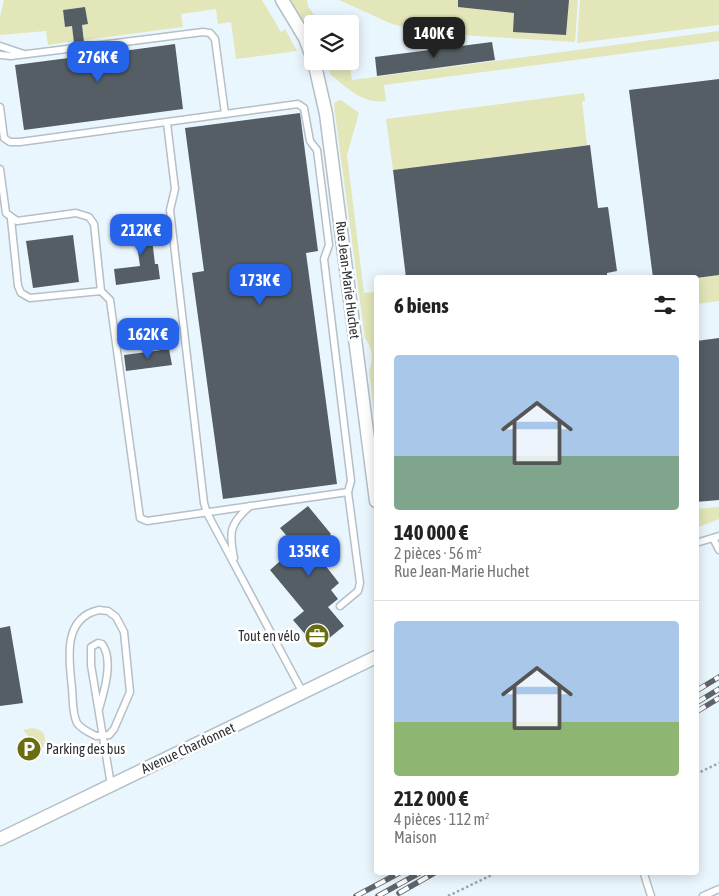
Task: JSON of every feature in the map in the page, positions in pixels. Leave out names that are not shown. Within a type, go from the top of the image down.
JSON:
[{"type":"street","points":[[282,0],[304,36]]},
{"type":"street","name":"Rue Jean-Marie Huchet","points":[[316,70],[326,114],[374,485]]},
{"type":"street","name":"Avenue Chardonnet","points":[[0,839],[374,658]]},
{"type":"lane","points":[[85,47],[203,32],[210,33],[215,39],[225,114]]},
{"type":"lane","points":[[0,46],[25,54]]},
{"type":"lane","points":[[0,55],[75,48]]},
{"type":"lane","points":[[0,107],[2,140],[10,142],[167,123],[298,104],[304,108],[310,141],[317,150],[328,245],[324,259],[351,481],[348,492],[360,583],[358,591],[340,606]]},
{"type":"lane","points":[[167,123],[175,189],[170,210],[207,513],[303,694]]},
{"type":"lane","points":[[0,169],[6,213],[11,219],[17,221],[76,213],[89,217],[94,224],[101,291],[110,300],[140,518],[147,521],[348,492]]},
{"type":"lane","points":[[11,219],[18,286],[22,293],[30,298],[101,291]]},
{"type":"lane","points":[[236,567],[231,530],[237,517],[250,506]]},
{"type":"lane","points":[[699,542],[716,537],[719,550]]},
{"type":"lane","points":[[98,610],[108,611],[122,626],[130,683],[127,703],[119,722],[109,735],[102,736],[96,736],[78,723],[74,714],[68,657],[77,622],[90,612],[98,610]]},
{"type":"lane","points":[[99,709],[107,681],[106,651],[102,644],[98,643],[91,647],[90,652],[96,702],[99,709],[111,785]]},
{"type":"lane","points":[[644,875],[651,896]]},
{"type":"lane","points":[[703,896],[719,889]]},
{"type":"path","points":[[699,773],[719,763]]},
{"type":"path","points":[[448,896],[492,875]]},
{"type":"green space","points":[[4,0],[262,0],[281,32],[285,29],[297,51],[236,59],[231,22],[218,24],[216,9],[181,14],[183,27],[84,40],[82,25],[88,24],[85,7],[63,10],[65,27],[72,26],[74,41],[48,45],[46,31],[0,35],[0,16]]},
{"type":"green space","points":[[290,0],[307,0],[308,6],[314,15],[304,15],[304,25]]},
{"type":"green space","points":[[339,0],[578,0],[575,42],[427,33],[392,24]]},
{"type":"green space","points":[[580,0],[719,0],[719,25],[577,43]]},
{"type":"green space","points":[[719,31],[719,41],[384,85],[386,101],[370,100],[355,94],[330,74],[330,70],[350,70],[352,80]]},
{"type":"green space","points":[[584,93],[585,101],[582,101],[587,145],[393,170],[386,119]]},
{"type":"green space","points":[[341,100],[359,113],[347,155],[364,293],[374,292],[374,412],[369,370],[372,354],[365,339],[334,103]]},
{"type":"green space","points":[[719,275],[719,301],[699,304],[699,278]]},
{"type":"green space","points":[[719,507],[719,519],[699,527],[699,509]]},
{"type":"green space","points":[[33,728],[40,730],[44,735],[43,747],[39,748],[23,730]]},
{"type":"building","points":[[458,0],[569,0],[566,35],[513,32],[514,13],[458,7]]},
{"type":"building","points":[[85,7],[88,24],[82,25],[84,42],[80,47],[74,43],[72,26],[65,27],[63,10]]},
{"type":"building","points":[[492,42],[495,60],[377,76],[375,57]]},
{"type":"building","points":[[175,44],[183,109],[24,130],[15,65],[76,57],[75,53],[80,47],[86,52],[86,56]]},
{"type":"building","points":[[719,79],[719,275],[699,278],[699,275],[653,275],[629,90]]},
{"type":"building","points":[[300,113],[318,251],[306,253],[337,484],[223,499],[192,273],[204,271],[185,128]]},
{"type":"building","points":[[590,145],[598,208],[608,207],[617,271],[607,273],[607,275],[406,275],[393,170]]},
{"type":"building","points":[[149,214],[155,264],[158,264],[160,279],[116,285],[114,269],[140,266],[133,216]]},
{"type":"building","points":[[73,235],[79,282],[33,288],[26,241]]},
{"type":"building","points":[[719,338],[719,500],[699,502],[699,341]]},
{"type":"building","points":[[169,349],[172,365],[126,371],[124,355]]},
{"type":"building","points":[[308,506],[331,534],[317,545],[330,562],[325,565],[339,583],[331,590],[338,599],[328,607],[344,626],[317,648],[293,620],[304,611],[270,570],[296,547],[280,528]]},
{"type":"building","points":[[10,626],[23,703],[0,706],[0,628]]},
{"type":"railway","points":[[699,689],[719,677]]},
{"type":"railway","points":[[699,701],[719,689]]},
{"type":"railway","points":[[699,710],[719,698]]},
{"type":"railway","points":[[356,896],[395,875]]},
{"type":"railway","points":[[378,896],[416,875]]},
{"type":"railway","points":[[399,893],[431,875]]},
{"type":"place","name":"Tout en vélo","points":[[317,636]]},
{"type":"place","name":"Parking des bus","points":[[29,749]]}]
